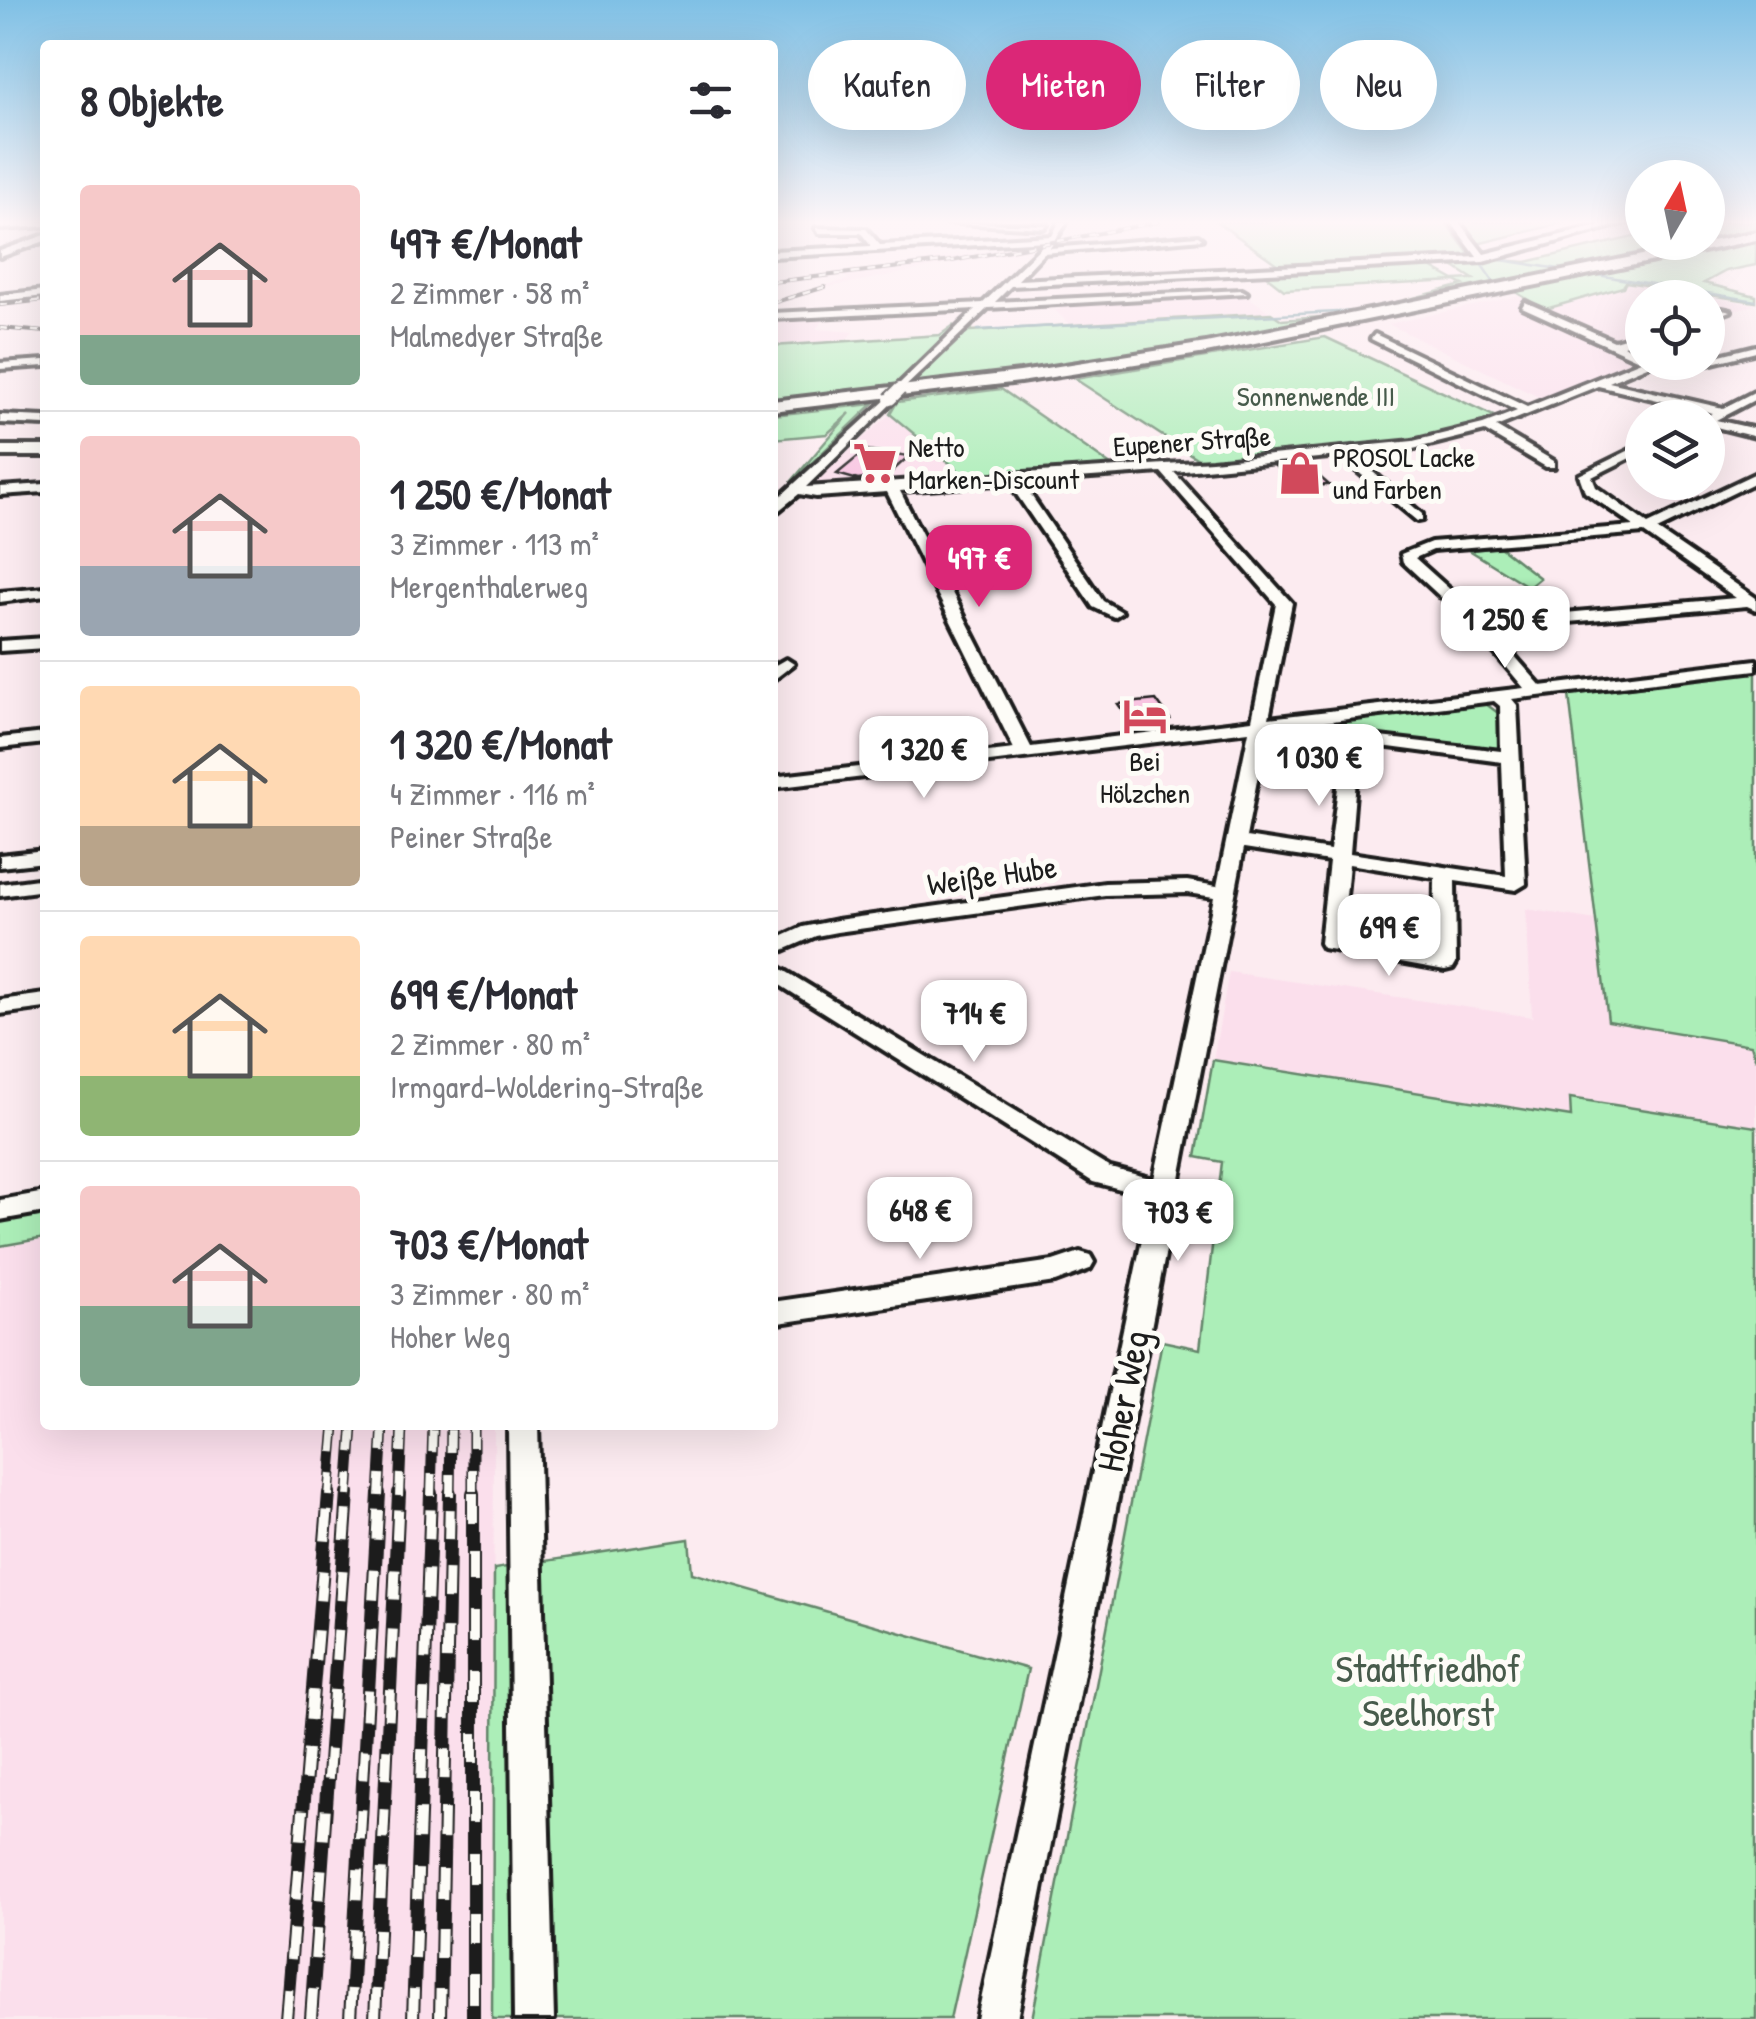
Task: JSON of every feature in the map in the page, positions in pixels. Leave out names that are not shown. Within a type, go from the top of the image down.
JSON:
[{"type":"highway","points":[[778,406],[954,389],[1174,357],[1388,316]]},
{"type":"highway","points":[[4,450],[40,449]]},
{"type":"street","points":[[778,506],[974,316]]},
{"type":"street","name":"Eupener Straße","points":[[1550,316],[1625,350]]},
{"type":"street","points":[[1375,337],[1527,411]]},
{"type":"street","points":[[1614,345],[1625,341]]},
{"type":"street","points":[[1725,357],[1756,350]]},
{"type":"street","points":[[0,366],[40,363]]},
{"type":"street","name":"Eupener Straße","points":[[796,490],[891,488],[1343,454],[1413,445],[1487,427],[1625,369]]},
{"type":"street","points":[[1595,382],[1673,400]]},
{"type":"street","points":[[1725,412],[1756,394]]},
{"type":"street","points":[[0,419],[40,421]]},
{"type":"street","points":[[1725,425],[1756,433]]},
{"type":"street","points":[[1487,427],[1550,464]]},
{"type":"street","points":[[1343,454],[1417,517]]},
{"type":"street","points":[[1625,456],[1585,475],[1590,489],[1751,598]]},
{"type":"street","name":"Hoher Weg","points":[[997,2019],[1284,603],[1165,468]]},
{"type":"street","points":[[1536,691],[1480,625],[1408,559],[1408,554],[1431,546],[1648,529],[1756,477]]},
{"type":"street","points":[[1013,479],[1098,604],[1114,612]]},
{"type":"street","points":[[0,491],[40,488]]},
{"type":"street","points":[[778,794],[1003,767],[1012,760],[891,488]]},
{"type":"street","points":[[0,597],[40,593]]},
{"type":"street","points":[[1480,625],[1751,598]]},
{"type":"street","points":[[0,646],[40,643]]},
{"type":"street","points":[[778,782],[1756,665]]},
{"type":"street","points":[[1236,841],[1516,884],[1508,704],[1498,696]]},
{"type":"street","points":[[1445,873],[1446,963],[1331,943],[1351,737],[1510,758]]},
{"type":"street","points":[[0,743],[40,739]]},
{"type":"street","points":[[778,770],[960,750],[1008,755]]},
{"type":"street","points":[[0,861],[40,857]]},
{"type":"street","points":[[0,875],[40,871]]},
{"type":"street","points":[[0,890],[40,885]]},
{"type":"street","name":"Weiße Hube","points":[[778,946],[810,932],[837,926],[1105,890],[1187,888],[1225,893]]},
{"type":"street","points":[[778,974],[1102,1175],[1164,1191]]},
{"type":"street","points":[[0,1008],[40,1001]]},
{"type":"street","points":[[0,1210],[40,1203]]},
{"type":"street","points":[[778,1312],[1055,1270],[1080,1262]]},
{"type":"street","points":[[522,1430],[534,2019]]},
{"type":"shaded area","points":[[821,316],[824,320],[816,329],[854,332],[844,341],[778,346],[778,318]]},
{"type":"shaded area","points":[[1061,316],[1212,316],[1069,324]]},
{"type":"shaded area","points":[[1424,316],[1625,316],[1625,342],[1615,345],[1625,350],[1625,372],[1549,402],[1388,324]]},
{"type":"shaded area","points":[[890,414],[970,480],[816,488],[812,484]]},
{"type":"shaded area","points":[[1526,909],[1596,920],[1608,1021],[1752,1045],[1756,1060],[1756,1127],[1571,1098],[1572,1117],[1213,1060],[1229,972],[1532,1017]]},
{"type":"shaded area","points":[[40,1239],[40,1430],[494,1430],[492,2019],[0,2019],[0,1246]]},
{"type":"green space","points":[[1217,316],[1276,316],[1282,320],[1342,316],[1060,365],[778,398],[778,346],[940,335],[954,325],[947,335],[967,332],[973,325],[971,331]]},
{"type":"green space","name":"Sonnenwende III","points":[[1325,337],[1498,418],[1451,434],[1405,443],[1204,463],[1075,379]]},
{"type":"green space","points":[[1001,389],[1118,470],[970,480],[890,414],[897,402]]},
{"type":"green space","points":[[873,404],[791,482],[850,413],[827,434],[778,439],[778,414]]},
{"type":"green space","points":[[1500,547],[1540,578],[1529,587],[1469,550]]},
{"type":"green space","points":[[1756,672],[1756,1060],[1751,1045],[1608,1021],[1569,695]]},
{"type":"green space","points":[[1486,704],[1498,713],[1499,754],[1333,731],[1326,723]]},
{"type":"green space","name":"Stadtfriedhof Seelhorst","points":[[1213,1060],[1571,1117],[1570,1098],[1756,1127],[1756,2019],[1032,2019],[1162,1341],[1200,1349],[1222,1162],[1196,1157]]},
{"type":"green space","points":[[40,1212],[40,1239],[0,1246],[0,1219]]},
{"type":"green space","points":[[689,1539],[692,1573],[1028,1669],[950,2019],[492,2019],[494,1569]]},
{"type":"building","name":"Netto Marken-Discount","points":[[866,450],[909,456],[887,476],[858,480],[837,474]]},
{"type":"building","name":"PROSOL Lacke und Farben","points":[[1305,464],[1329,485],[1308,486],[1292,481],[1275,466]]},
{"type":"building","name":"Bei Hölzchen","points":[[1156,700],[1170,719],[1134,726],[1118,704]]},
{"type":"waterway","points":[[978,330],[1252,316]]},
{"type":"railway","points":[[0,328],[40,332]]},
{"type":"railway","points":[[329,1496],[335,1430]]},
{"type":"railway","points":[[348,1496],[353,1430]]},
{"type":"railway","points":[[379,1496],[383,1430]]},
{"type":"railway","points":[[399,1496],[402,1430]]},
{"type":"railway","points":[[431,1496],[433,1430]]},
{"type":"railway","points":[[450,1496],[451,1430]]},
{"type":"railway","points":[[473,1430],[473,2019]]},
{"type":"railway","points":[[286,2019],[329,1493]]},
{"type":"railway","points":[[311,2019],[348,1493]]},
{"type":"railway","points":[[350,2019],[379,1493]]},
{"type":"railway","points":[[375,2019],[399,1493]]},
{"type":"railway","points":[[413,2019],[431,1493]]},
{"type":"railway","points":[[440,2019],[450,1493]]},
{"type":"place","name":"Netto Marken-Discount","points":[[875,463]]},
{"type":"place","name":"PROSOL Lacke und Farben","points":[[1300,473]]},
{"type":"place","name":"Bei Hölzchen","points":[[1145,716]]}]
